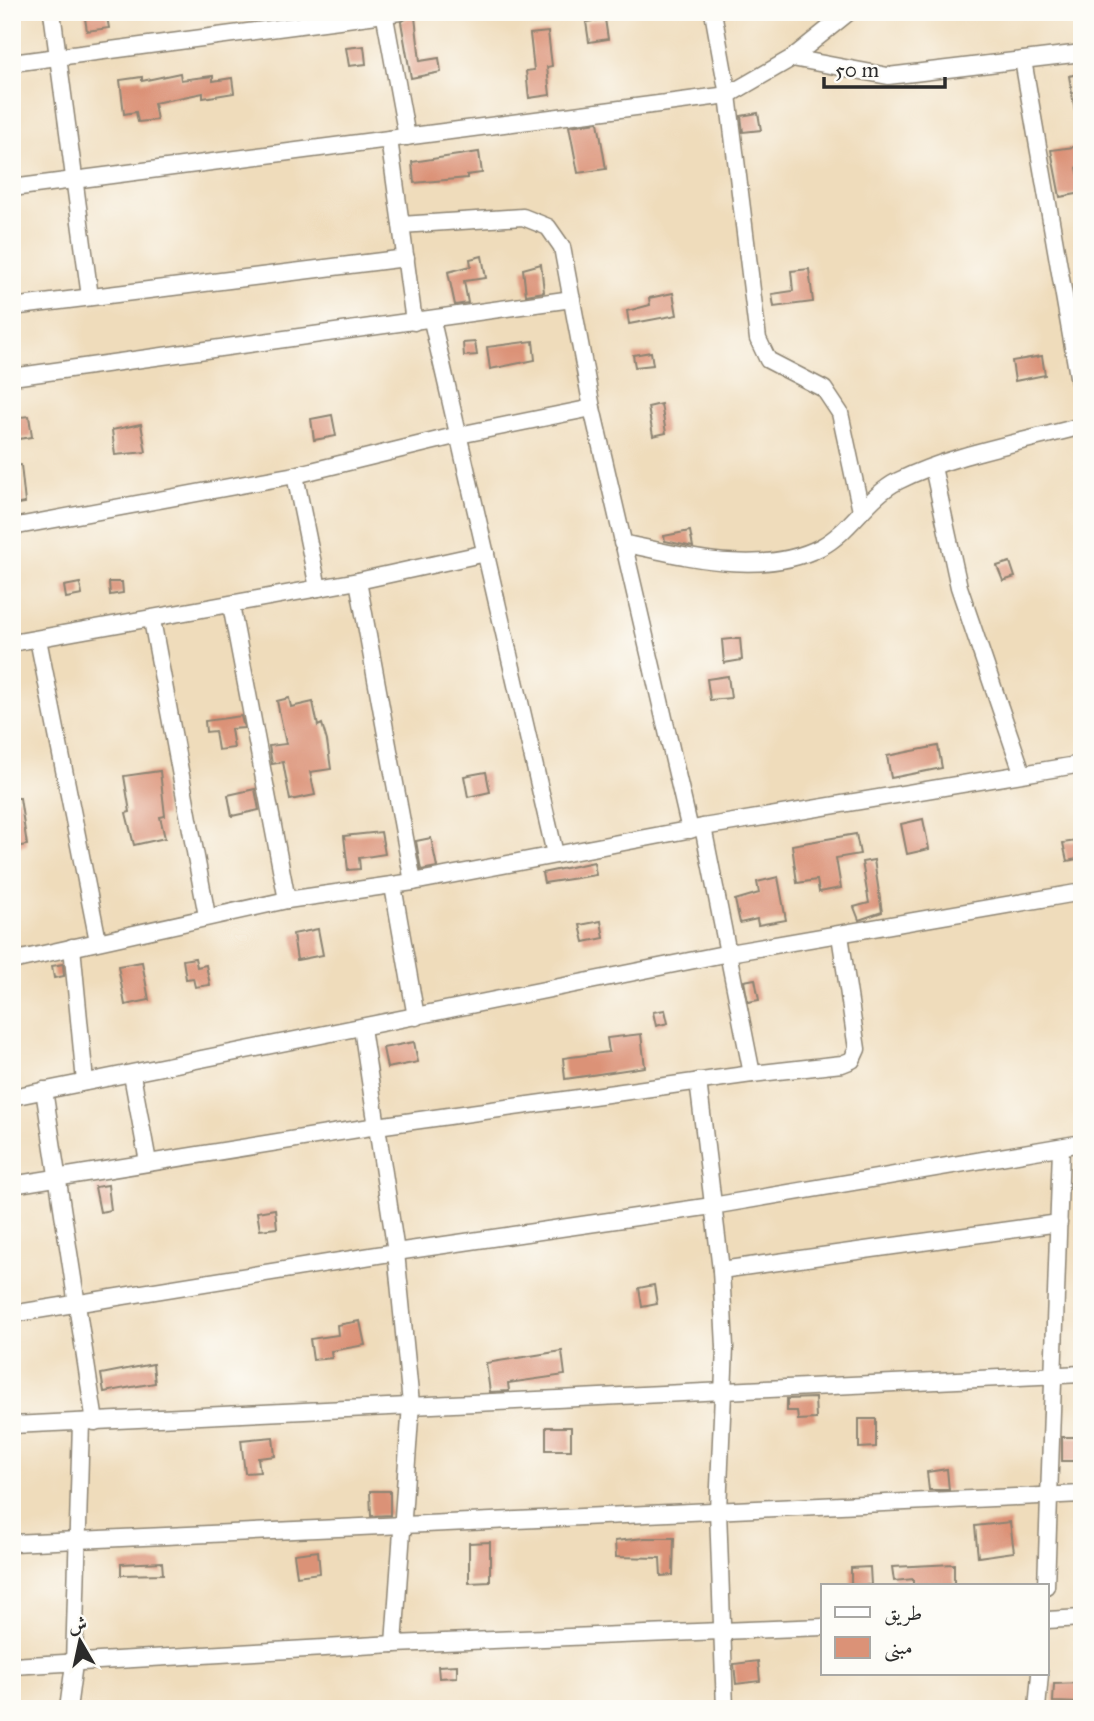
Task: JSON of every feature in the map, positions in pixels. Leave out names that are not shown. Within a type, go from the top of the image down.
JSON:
[{"type":"street","points":[[52,12],[90,297]]},
{"type":"street","points":[[713,12],[728,95],[758,339],[768,360],[824,389],[840,413],[861,511]]},
{"type":"street","points":[[12,188],[728,95],[792,58],[849,12]]},
{"type":"street","points":[[12,63],[390,13],[407,137]]},
{"type":"street","points":[[792,58],[888,76],[1082,53]]},
{"type":"street","points":[[1023,60],[1082,399]]},
{"type":"street","points":[[389,139],[414,322]]},
{"type":"street","points":[[401,225],[523,216],[548,228],[562,247],[592,408],[622,542],[729,953],[752,1074]]},
{"type":"street","points":[[12,307],[406,258]]},
{"type":"street","points":[[12,377],[572,299]]},
{"type":"street","points":[[432,320],[555,854]]},
{"type":"street","points":[[12,527],[295,475],[459,435],[592,408]]},
{"type":"street","points":[[622,542],[703,560],[766,563],[822,547],[895,482],[933,467],[1082,426]]},
{"type":"street","points":[[933,467],[959,587],[1021,772]]},
{"type":"street","points":[[295,475],[318,588]]},
{"type":"street","points":[[12,643],[358,581],[486,553]]},
{"type":"street","points":[[358,581],[413,883]]},
{"type":"street","points":[[231,605],[287,900]]},
{"type":"street","points":[[152,620],[207,916]]},
{"type":"street","points":[[38,639],[98,941]]},
{"type":"street","points":[[12,961],[287,900],[413,883],[555,854],[1021,772],[1082,764]]},
{"type":"street","points":[[393,886],[416,1017]]},
{"type":"street","points":[[12,1097],[729,953],[1082,892]]},
{"type":"street","points":[[12,1185],[377,1126],[698,1081],[842,1064],[852,1060],[857,1049],[840,934]]},
{"type":"street","points":[[72,947],[85,1082]]},
{"type":"street","points":[[362,1028],[396,1252],[411,1404],[394,1644]]},
{"type":"street","points":[[132,1074],[148,1162]]},
{"type":"street","points":[[698,1081],[721,1270],[725,1391],[718,1510],[725,1709]]},
{"type":"street","points":[[44,1090],[79,1303],[88,1422],[76,1542],[74,1664],[68,1709]]},
{"type":"street","points":[[12,1314],[396,1252],[712,1206],[1082,1143]]},
{"type":"street","points":[[1046,1584],[1061,1148]]},
{"type":"street","points":[[721,1270],[1059,1223]]},
{"type":"street","points":[[12,1425],[1082,1374]]},
{"type":"street","points":[[12,1543],[1082,1493]]},
{"type":"street","points":[[1048,1620],[1082,1618]]},
{"type":"street","points":[[12,1666],[394,1644],[821,1628]]},
{"type":"street","points":[[1037,1709],[1040,1676]]},
{"type":"building","points":[[84,12],[106,12],[109,28],[87,31]]},
{"type":"building","points":[[415,17],[420,61],[439,58],[441,72],[411,78],[401,22]]},
{"type":"building","points":[[605,19],[608,39],[589,42],[586,22]]},
{"type":"building","points":[[548,32],[552,66],[547,67],[550,95],[529,98],[526,71],[534,70],[530,34]]},
{"type":"building","points":[[364,46],[366,64],[349,66],[346,48]]},
{"type":"building","points":[[180,73],[181,80],[213,76],[213,81],[232,78],[234,93],[203,98],[203,93],[154,103],[157,120],[138,122],[136,112],[124,114],[120,80],[142,77],[142,81]]},
{"type":"building","points":[[1082,73],[1082,110],[1075,111],[1069,76]]},
{"type":"building","points":[[758,113],[761,130],[743,132],[741,116]]},
{"type":"building","points":[[598,122],[606,169],[578,173],[569,126]]},
{"type":"building","points":[[1082,146],[1082,166],[1077,167],[1082,193],[1060,197],[1051,150]]},
{"type":"building","points":[[479,152],[482,173],[467,175],[467,178],[414,183],[412,162]]},
{"type":"building","points":[[482,256],[486,278],[464,281],[468,303],[455,305],[448,272],[471,266],[470,259]]},
{"type":"building","points":[[541,264],[544,292],[526,295],[523,269]]},
{"type":"building","points":[[809,269],[813,302],[774,307],[772,294],[793,291],[791,271]]},
{"type":"building","points":[[673,293],[677,315],[629,324],[627,311],[650,305],[649,298]]},
{"type":"building","points":[[533,341],[535,360],[490,369],[487,347]]},
{"type":"building","points":[[475,342],[477,355],[464,356],[463,343]]},
{"type":"building","points":[[651,352],[653,365],[635,367],[633,355]]},
{"type":"building","points":[[1042,356],[1045,375],[1015,381],[1012,361]]},
{"type":"building","points":[[661,404],[666,433],[653,436],[648,407]]},
{"type":"building","points":[[332,415],[336,436],[314,440],[311,419]]},
{"type":"building","points":[[29,416],[32,437],[12,440],[12,418]]},
{"type":"building","points":[[141,424],[146,452],[115,455],[112,430]]},
{"type":"building","points":[[21,465],[25,503],[12,505],[12,466]]},
{"type":"building","points":[[690,531],[693,547],[665,541],[664,536]]},
{"type":"building","points":[[1010,562],[1015,577],[1003,581],[997,566]]},
{"type":"building","points":[[109,582],[122,582],[123,593],[110,595]]},
{"type":"building","points":[[80,583],[82,595],[66,598],[64,586]]},
{"type":"building","points":[[740,638],[742,660],[724,663],[722,640]]},
{"type":"building","points":[[728,676],[731,698],[710,700],[707,679]]},
{"type":"building","points":[[289,698],[291,707],[313,702],[318,726],[322,724],[327,741],[331,769],[310,772],[315,795],[290,800],[283,762],[272,764],[269,746],[286,744],[277,701]]},
{"type":"building","points":[[241,716],[244,728],[231,729],[234,748],[218,750],[215,731],[206,732],[205,721]]},
{"type":"building","points":[[938,746],[942,768],[891,778],[887,756]]},
{"type":"building","points":[[160,771],[165,816],[160,817],[165,838],[134,845],[126,813],[130,812],[124,776]]},
{"type":"building","points":[[486,772],[490,792],[468,797],[464,776]]},
{"type":"building","points":[[255,789],[259,810],[232,816],[228,795]]},
{"type":"building","points":[[12,798],[20,798],[27,845],[14,847]]},
{"type":"building","points":[[923,819],[929,849],[907,854],[901,824]]},
{"type":"building","points":[[381,832],[385,854],[359,858],[360,869],[348,870],[344,836]]},
{"type":"building","points":[[856,834],[860,854],[836,858],[841,888],[819,892],[817,880],[797,883],[792,845]]},
{"type":"building","points":[[431,838],[437,867],[421,870],[416,841]]},
{"type":"building","points":[[1082,840],[1082,858],[1067,861],[1063,843]]},
{"type":"building","points":[[874,860],[882,912],[859,920],[854,907],[869,903],[862,862]]},
{"type":"building","points":[[594,862],[596,875],[544,883],[542,873]]},
{"type":"building","points":[[778,877],[786,920],[758,925],[757,919],[740,923],[735,900],[759,893],[757,882]]},
{"type":"building","points":[[601,921],[604,938],[584,942],[580,925]]},
{"type":"building","points":[[318,929],[323,955],[297,960],[293,934]]},
{"type":"building","points":[[195,958],[197,967],[206,965],[210,985],[195,987],[193,978],[186,979],[183,960]]},
{"type":"building","points":[[142,962],[149,1000],[125,1005],[118,966]]},
{"type":"building","points":[[63,964],[64,976],[54,978],[52,966]]},
{"type":"building","points":[[755,979],[759,1000],[748,1002],[744,981]]},
{"type":"building","points":[[665,1010],[668,1023],[656,1026],[653,1012]]},
{"type":"building","points":[[641,1034],[645,1067],[565,1079],[563,1058],[609,1052],[607,1038]]},
{"type":"building","points":[[414,1042],[418,1062],[387,1068],[383,1048]]},
{"type":"building","points":[[108,1185],[111,1210],[100,1212],[95,1187]]},
{"type":"building","points":[[275,1209],[277,1228],[260,1230],[257,1212]]},
{"type":"building","points":[[654,1285],[657,1304],[642,1307],[639,1288]]},
{"type":"building","points":[[360,1321],[365,1345],[331,1351],[332,1358],[313,1360],[310,1339],[338,1335],[337,1325]]},
{"type":"building","points":[[562,1351],[565,1375],[508,1383],[509,1391],[490,1392],[486,1363]]},
{"type":"building","points":[[153,1364],[155,1383],[104,1392],[101,1374]]},
{"type":"building","points":[[815,1398],[816,1419],[798,1420],[797,1411],[787,1411],[787,1399]]},
{"type":"building","points":[[859,1419],[876,1419],[876,1447],[859,1448]]},
{"type":"building","points":[[546,1427],[571,1427],[571,1450],[546,1450]]},
{"type":"building","points":[[273,1437],[275,1456],[258,1458],[260,1472],[245,1473],[241,1440]]},
{"type":"building","points":[[1062,1437],[1082,1437],[1082,1461],[1062,1461]]},
{"type":"building","points":[[947,1469],[949,1490],[929,1490],[927,1472]]},
{"type":"building","points":[[370,1491],[390,1491],[390,1515],[371,1516]]},
{"type":"building","points":[[1010,1522],[1014,1552],[978,1557],[975,1526]]},
{"type":"building","points":[[674,1538],[673,1575],[661,1576],[660,1558],[616,1557],[615,1541]]},
{"type":"building","points":[[490,1542],[490,1582],[469,1583],[469,1543]]},
{"type":"building","points":[[318,1551],[320,1573],[297,1576],[294,1554]]},
{"type":"building","points":[[162,1562],[163,1574],[121,1575],[121,1564]]},
{"type":"building","points":[[954,1564],[954,1584],[913,1584],[913,1579],[894,1581],[892,1567]]},
{"type":"building","points":[[870,1567],[871,1584],[851,1584],[851,1568]]},
{"type":"building","points":[[758,1661],[760,1681],[736,1684],[734,1664]]},
{"type":"building","points":[[457,1665],[457,1677],[439,1678],[438,1666]]},
{"type":"building","points":[[1082,1683],[1082,1703],[1053,1702],[1054,1684]]}]
